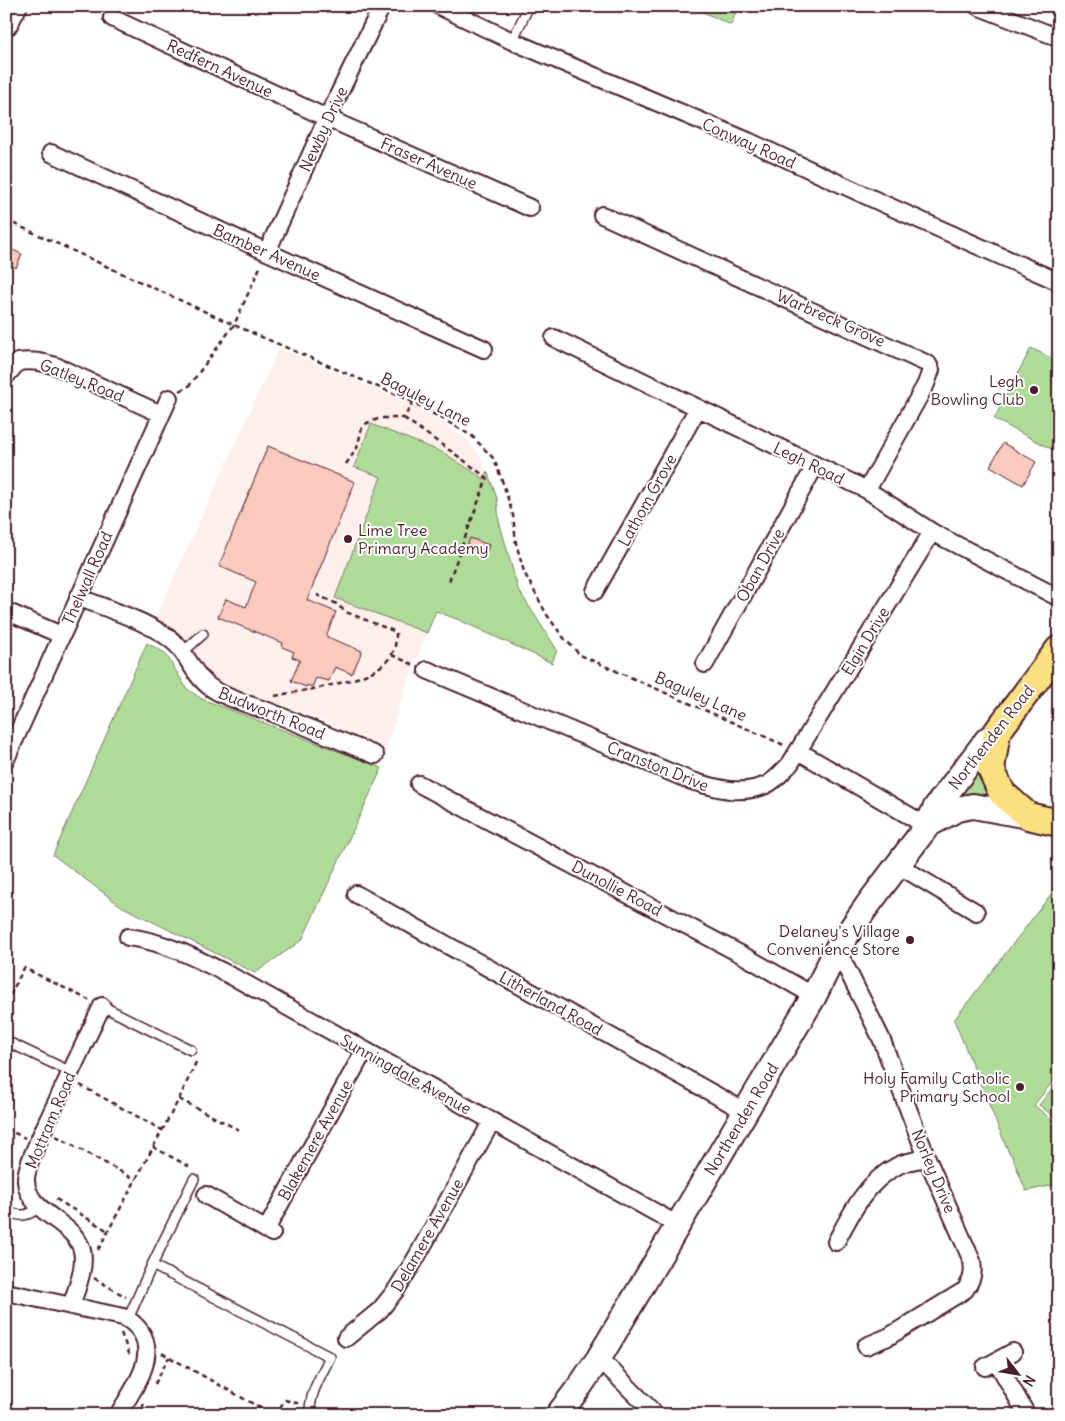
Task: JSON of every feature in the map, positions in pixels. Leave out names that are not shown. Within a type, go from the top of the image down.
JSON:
[{"type":"main road","name":"Northenden Road","points":[[558,1415],[599,1358],[814,996],[837,949],[927,826],[936,807],[987,740],[997,732],[1056,657]]},
{"type":"main road","points":[[997,732],[991,769],[1002,793],[1028,816],[1059,824]]},
{"type":"main road","name":"Northenden Road","points":[[927,826],[956,809],[973,806],[1028,816]]},
{"type":"street","points":[[6,25],[16,6]]},
{"type":"street","name":"Newby Drive","points":[[267,252],[327,118],[382,6]]},
{"type":"street","name":"Conway Road","points":[[439,6],[512,41],[748,141],[1059,282]]},
{"type":"street","points":[[977,6],[1059,38]]},
{"type":"street","name":"Redfern Avenue","points":[[112,18],[327,118]]},
{"type":"street","name":"Fraser Avenue","points":[[327,118],[530,208]]},
{"type":"street","name":"Bamber Avenue","points":[[51,153],[484,349]]},
{"type":"street","name":"Warbreck Grove","points":[[602,214],[928,364],[931,370],[926,384],[866,490]]},
{"type":"street","name":"Legh Road","points":[[554,338],[866,490],[932,532],[1059,598]]},
{"type":"street","name":"Gatley Road","points":[[6,376],[18,362],[32,360],[42,362],[161,414]]},
{"type":"street","name":"Thelwall Road","points":[[6,759],[169,398]]},
{"type":"street","name":"Lathom Grove","points":[[595,592],[698,408]]},
{"type":"street","name":"Oban Drive","points":[[705,664],[815,466]]},
{"type":"street","name":"Elgin Drive","points":[[798,751],[932,532]]},
{"type":"street","name":"Budworth Road","points":[[78,597],[151,627],[176,645],[197,676],[214,691],[375,755]]},
{"type":"street","points":[[6,611],[61,635]]},
{"type":"street","name":"Cranston Drive","points":[[427,670],[690,780],[714,788],[732,791],[751,789],[768,784],[790,764],[798,751]]},
{"type":"street","points":[[798,751],[927,826]]},
{"type":"street","name":"Dunollie Road","points":[[419,784],[748,958],[814,996]]},
{"type":"street","points":[[898,865],[976,912]]},
{"type":"street","name":"Litherland Road","points":[[356,894],[746,1112]]},
{"type":"street","name":"Sunningdale Avenue","points":[[128,938],[143,939],[169,947],[196,958],[241,981],[678,1225]]},
{"type":"street","name":"Norley Drive","points":[[837,949],[881,1038],[927,1158],[972,1261],[974,1273],[970,1283],[954,1297],[888,1337],[866,1346]]},
{"type":"street","name":"Mottram Road","points":[[71,1306],[82,1267],[82,1250],[75,1238],[64,1227],[39,1207],[27,1188],[26,1179],[41,1137],[102,1006]]},
{"type":"street","name":"Blakemere Avenue","points":[[206,1195],[269,1231],[364,1051]]},
{"type":"street","name":"Delamere Avenue","points":[[346,1338],[380,1310],[396,1290],[416,1258],[492,1121]]},
{"type":"street","points":[[836,1242],[860,1199],[876,1179],[898,1165],[927,1158]]},
{"type":"street","points":[[6,1292],[121,1317],[137,1326],[146,1339],[146,1361],[139,1378],[118,1415]]},
{"type":"street","points":[[1013,1352],[991,1365],[1027,1415]]},
{"type":"street","points":[[599,1358],[656,1415]]},
{"type":"lane","points":[[512,41],[529,6]]},
{"type":"lane","points":[[182,653],[203,634]]},
{"type":"lane","points":[[102,1006],[191,1050]]},
{"type":"lane","points":[[6,1041],[69,1075]]},
{"type":"lane","points":[[121,1317],[136,1302],[196,1175]]},
{"type":"lane","points":[[6,1211],[23,1216],[30,1215],[39,1207]]},
{"type":"lane","points":[[152,1265],[330,1357],[314,1390],[310,1411]]},
{"type":"path","name":"Baguley Lane","points":[[6,220],[234,325],[413,402],[462,429],[472,436],[494,459],[513,515],[516,543],[524,572],[547,615],[563,637],[580,655],[798,751]]},
{"type":"path","points":[[169,398],[189,386],[234,325],[267,252]]},
{"type":"path","points":[[404,418],[413,402]]},
{"type":"path","points":[[346,464],[357,448],[362,428],[367,423],[380,418],[404,418],[487,478],[449,580]]},
{"type":"path","points":[[275,696],[353,680],[378,669],[392,655],[396,642],[396,632],[346,612],[336,603],[317,595]]},
{"type":"path","points":[[392,655],[427,670]]},
{"type":"path","points":[[6,1003],[24,968],[102,1006]]},
{"type":"path","points":[[95,1256],[179,1100],[200,1054],[191,1050]]},
{"type":"path","points":[[69,1075],[162,1130]]},
{"type":"path","points":[[179,1100],[239,1130]]},
{"type":"path","points":[[6,1129],[41,1137],[136,1180]]},
{"type":"path","points":[[153,1147],[196,1175]]},
{"type":"path","points":[[53,1198],[108,1231]]},
{"type":"path","points":[[86,1274],[136,1302]]},
{"type":"path","points":[[121,1317],[139,1378]]},
{"type":"path","points":[[147,1348],[154,1348],[274,1415],[285,1400],[310,1411]]},
{"type":"path","points":[[141,1410],[149,1415]]},
{"type":"shaded area","name":"Lime Tree Primary Academy","points":[[279,348],[417,407],[468,440],[480,456],[497,498],[499,521],[518,589],[557,650],[552,663],[459,620],[435,611],[405,689],[386,748],[310,715],[220,684],[207,675],[179,633],[155,619]]},
{"type":"green space","points":[[690,6],[738,6],[731,25]]},
{"type":"green space","name":"Legh Bowling Club","points":[[1031,348],[1059,362],[1059,453],[994,419]]},
{"type":"green space","points":[[371,424],[444,453],[484,479],[487,471],[497,498],[499,521],[518,589],[557,650],[552,663],[436,611],[427,633],[335,598],[381,477],[354,467]]},
{"type":"green space","points":[[147,643],[165,653],[187,689],[202,699],[382,768],[302,940],[255,973],[121,906],[53,855]]},
{"type":"green space","points":[[981,761],[995,798],[976,795],[960,796],[958,791]]},
{"type":"green space","name":"Holy Family Catholic Primary School","points":[[1059,884],[1059,1074],[1034,1105],[1059,1126],[1059,1184],[1026,1191],[954,1020]]},
{"type":"green space","points":[[1059,1080],[1059,1121],[1039,1105]]},
{"type":"building","points":[[6,247],[22,254],[16,268],[6,262]]},
{"type":"building","points":[[1003,443],[1036,462],[1023,485],[990,466]]},
{"type":"building","points":[[268,446],[355,482],[307,600],[336,612],[327,637],[362,651],[352,674],[335,667],[329,681],[316,678],[312,687],[307,685],[306,687],[291,681],[300,660],[292,657],[294,652],[282,647],[283,643],[218,617],[226,599],[246,607],[256,582],[219,566]]},
{"type":"building","points":[[470,538],[489,545],[485,556],[466,549]]},
{"type":"place","name":"Legh Bowling Club","points":[[1034,390]]},
{"type":"place","name":"Lime Tree Primary Academy","points":[[348,539]]},
{"type":"place","name":"Delaney's Village Convenience Store","points":[[910,940]]},
{"type":"place","name":"Holy Family Catholic Primary School","points":[[1020,1087]]}]
